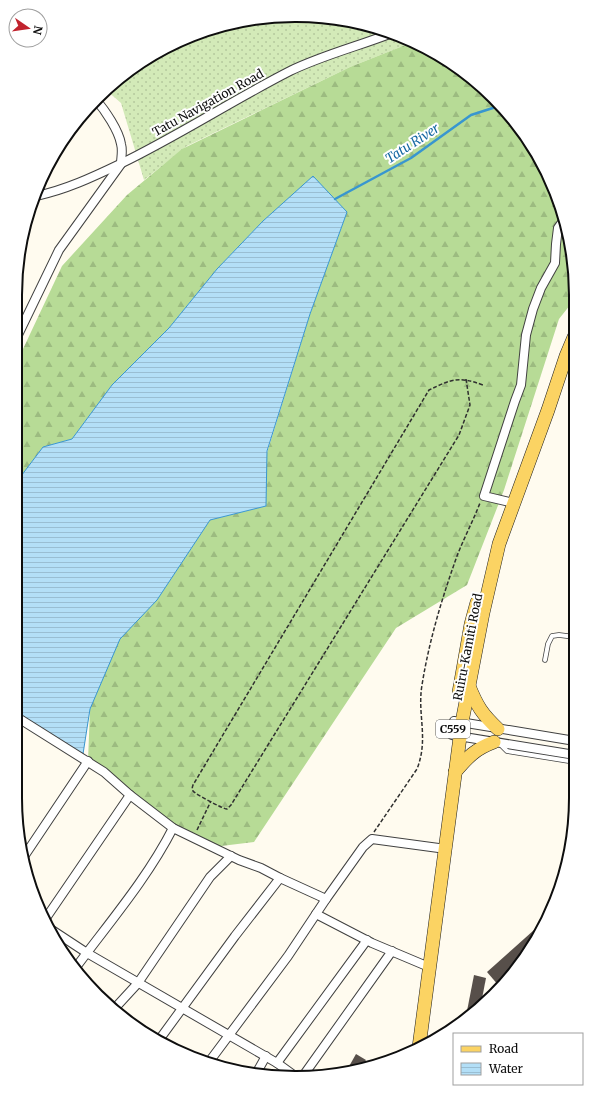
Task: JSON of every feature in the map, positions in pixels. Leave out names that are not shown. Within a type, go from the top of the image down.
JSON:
[{"type":"main road","name":"Ruiru-Kamiti Road","points":[[443,848],[446,781],[456,735],[473,617],[481,584],[499,544],[569,349]]},
{"type":"main road","name":"Ruiru-Kamiti Road","points":[[458,721],[469,686],[483,613],[499,544]]},
{"type":"main road","points":[[469,686],[477,705],[498,729]]},
{"type":"main road","name":"Ruiru-Kamiti Road","points":[[420,1041],[443,848],[455,772],[456,735]]},
{"type":"main road","points":[[455,772],[471,754],[480,747],[497,743]]},
{"type":"street","name":"Tatu Navigation Road","points":[[42,195],[95,176],[120,164],[292,71],[382,37]]},
{"type":"street","points":[[22,327],[59,250],[120,164],[122,154],[121,144],[107,115],[99,105]]},
{"type":"street","points":[[514,503],[484,496],[521,385],[526,335],[533,309],[541,288],[555,263],[558,228],[560,226]]},
{"type":"street","points":[[22,720],[104,772],[130,796],[173,828],[231,856],[326,898]]},
{"type":"street","points":[[458,721],[569,740]]},
{"type":"street","points":[[509,745],[512,731]]},
{"type":"street","points":[[456,735],[569,754]]},
{"type":"street","points":[[27,852],[88,761]]},
{"type":"street","points":[[48,914],[130,796]]},
{"type":"street","points":[[79,964],[151,865],[173,828]]},
{"type":"street","points":[[212,1058],[284,962],[326,898],[363,847],[372,839],[443,848]]},
{"type":"street","points":[[118,1006],[138,983],[210,878],[231,856]]},
{"type":"street","points":[[162,1036],[235,936],[280,878]]},
{"type":"street","points":[[316,914],[367,940],[429,967]]},
{"type":"street","points":[[60,935],[87,953],[182,1009],[266,1056],[287,1071]]},
{"type":"street","points":[[277,1063],[367,940]]},
{"type":"street","points":[[307,1070],[392,951]]},
{"type":"street","points":[[259,1069],[266,1056]]},
{"type":"lane","points":[[545,660],[548,644],[552,636],[559,635],[569,637]]},
{"type":"lane","points":[[497,743],[507,751],[569,761]]},
{"type":"path","points":[[466,379],[470,405],[459,435],[231,805],[227,809],[223,809],[195,793],[192,789],[193,785],[429,390],[447,381],[466,379],[483,385]]},
{"type":"path","points":[[372,839],[377,826],[417,769],[421,758],[423,734],[422,687],[437,619],[458,556],[484,496]]},
{"type":"path","points":[[193,837],[211,801]]},
{"type":"green space","points":[[296,22],[331,24],[366,31],[405,45],[350,67],[187,146],[144,180],[121,103],[111,94],[144,68],[175,50],[191,43],[225,31],[242,27],[260,24]]},
{"type":"green space","points":[[405,45],[447,68],[476,90],[501,115],[523,144],[541,175],[548,191],[560,225],[564,242],[567,260],[569,306],[559,319],[504,490],[467,585],[396,628],[254,842],[213,847],[140,803],[88,761],[90,709],[119,639],[157,600],[210,520],[266,506],[266,456],[310,314],[347,212],[313,177],[263,221],[217,269],[169,328],[112,385],[72,439],[43,447],[22,475],[22,351],[62,266],[127,195],[182,149],[350,67]]},
{"type":"water","points":[[313,176],[347,212],[310,314],[267,451],[266,506],[210,520],[157,600],[120,639],[90,709],[83,754],[22,718],[22,475],[43,447],[72,439],[112,385],[169,328],[217,269],[263,221]]},
{"type":"building","points":[[534,930],[523,949],[496,983],[487,972]]},
{"type":"building","points":[[474,975],[486,978],[482,997],[467,1010]]},
{"type":"building","points":[[356,1054],[366,1060],[364,1062],[349,1066]]},
{"type":"waterway","name":"Tatu River","points":[[335,199],[411,158],[471,115],[494,108]]}]
